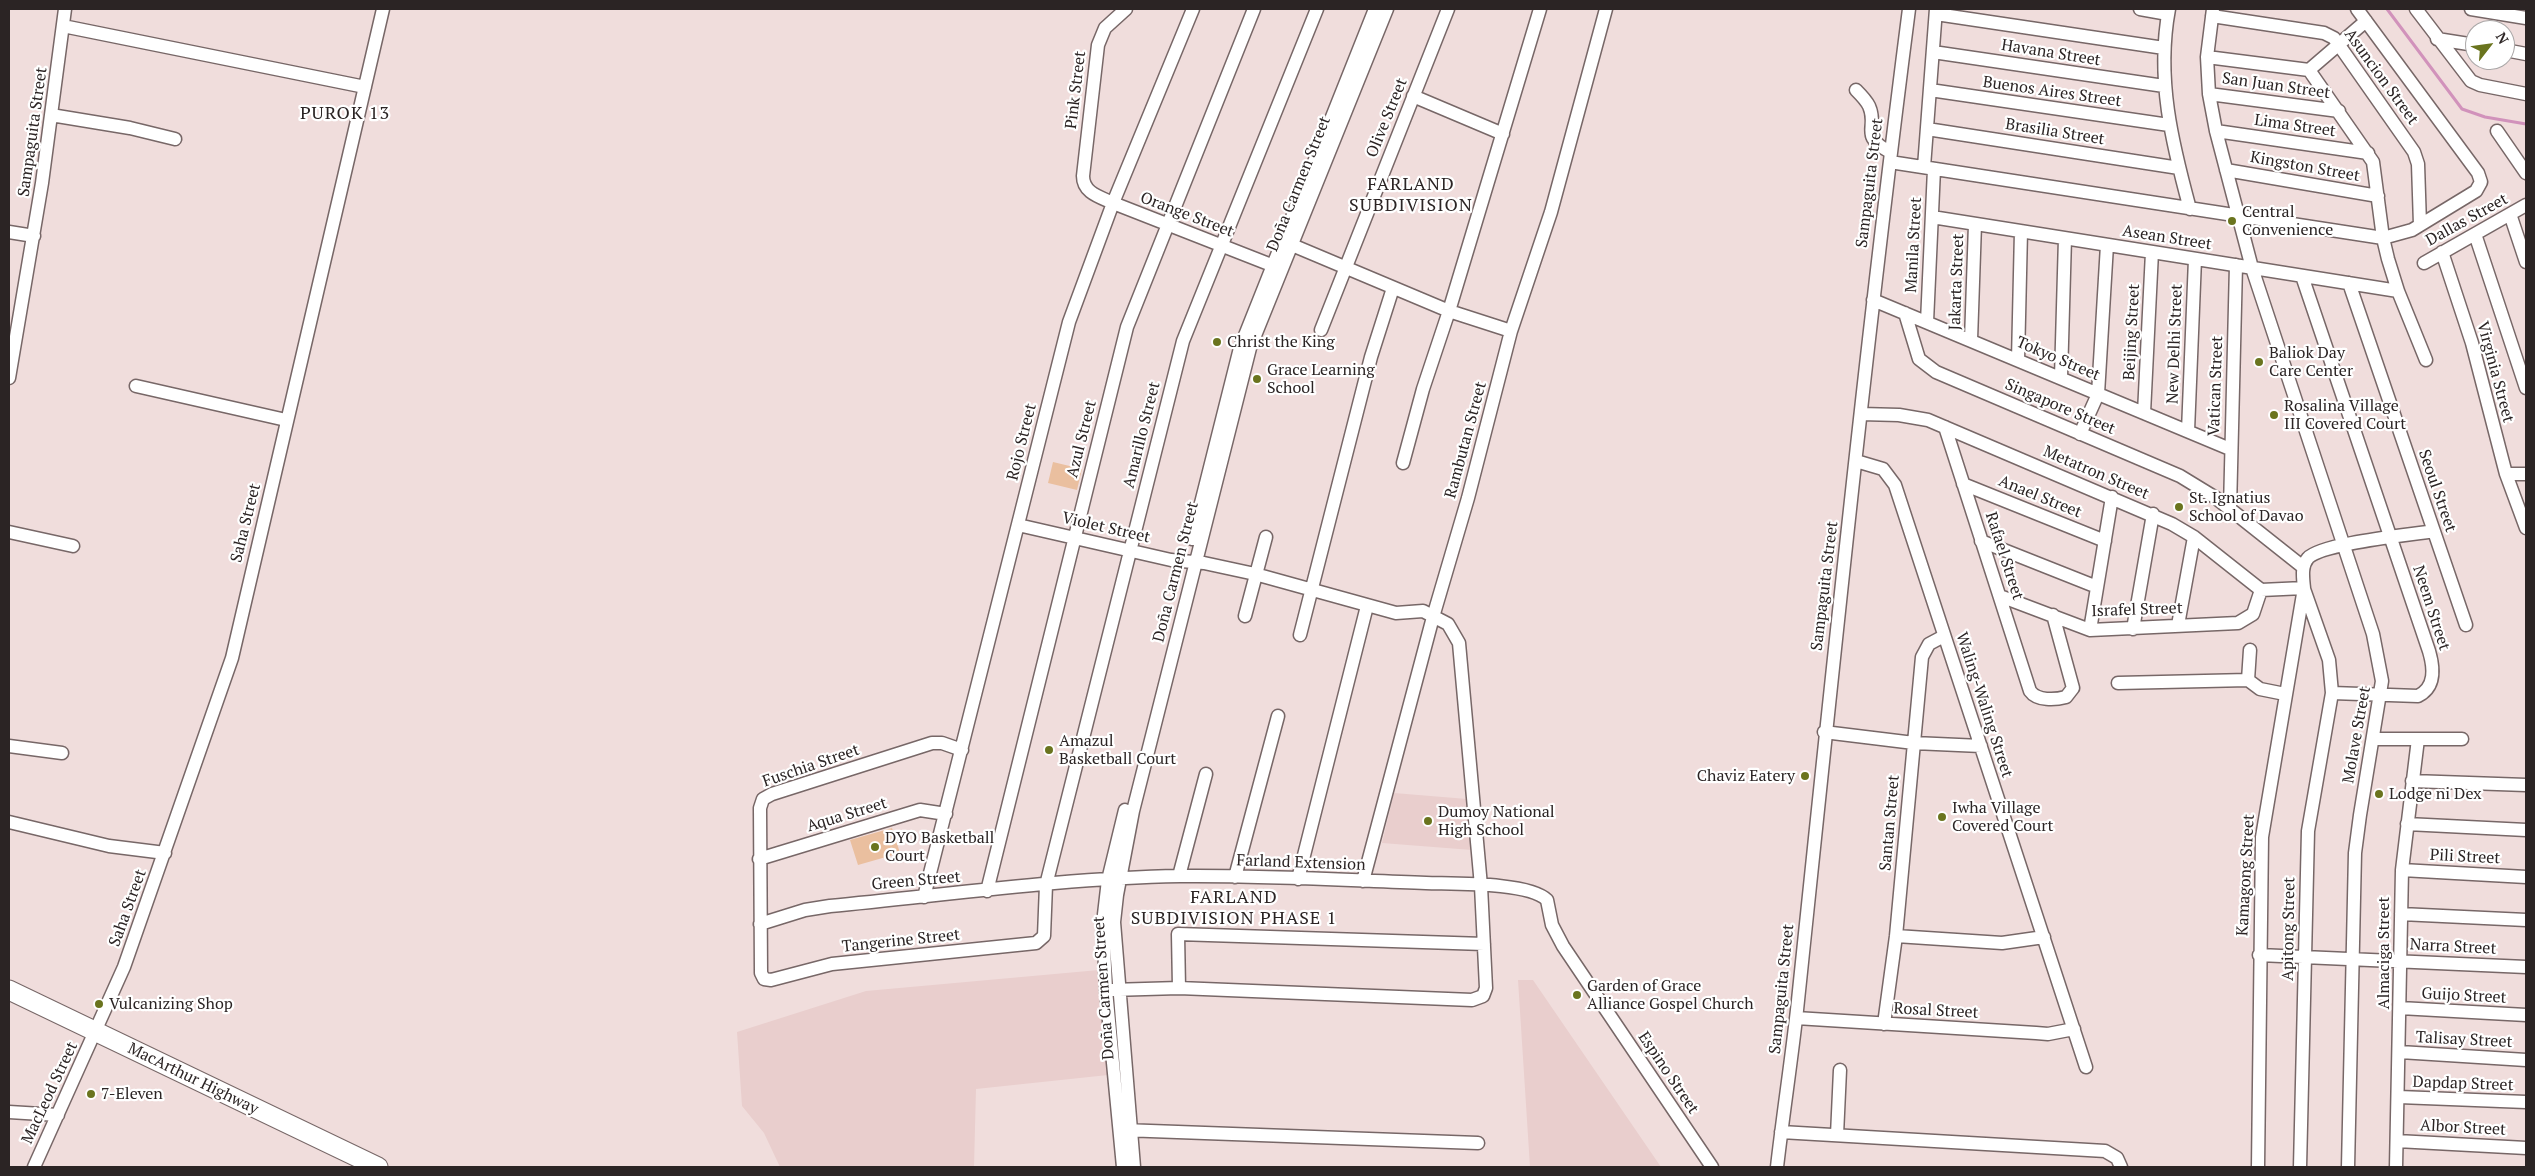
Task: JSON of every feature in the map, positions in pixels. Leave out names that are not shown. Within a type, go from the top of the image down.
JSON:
[{"type":"highway","name":"MacArthur Highway","points":[[9,990],[378,1167]]},
{"type":"street","name":"Sampaguita Street","points":[[9,378],[34,236],[65,9]]},
{"type":"street","name":"Saha Street","points":[[96,1032],[141,923],[232,658],[383,9]]},
{"type":"street","name":"Pink Street","points":[[1084,186],[1083,176],[1098,45],[1105,28],[1126,9]]},
{"type":"street","name":"Rojo Street","points":[[924,897],[1069,322],[1113,204],[1193,9]]},
{"type":"street","name":"Azul Street","points":[[987,891],[1127,327],[1254,9]]},
{"type":"street","name":"Amarillo Street","points":[[1046,885],[1183,341],[1317,9]]},
{"type":"street","name":"Doña Carmen Street","points":[[1123,1167],[1125,1130],[1112,989],[1114,879],[1133,811],[1145,745],[1239,366],[1252,327],[1277,267],[1375,9]]},
{"type":"street","name":"Doña Carmen Street","points":[[1277,267],[1292,245],[1388,9]]},
{"type":"street","name":"Olive Street","points":[[1321,330],[1448,9]]},
{"type":"street","points":[[1404,463],[1423,389],[1449,311],[1540,9]]},
{"type":"street","name":"Rambutan Street","points":[[1363,881],[1468,498],[1511,331],[1551,212],[1606,9]]},
{"type":"street","name":"Sampaguita Street","points":[[1777,1167],[1796,1018],[1824,732],[1856,461],[1872,300],[1909,9]]},
{"type":"street","points":[[2140,9],[2168,11],[2164,48],[2164,86],[2169,125],[2190,209]]},
{"type":"street","points":[[1856,90],[1869,105],[1872,139],[1890,157],[1929,168],[2383,238],[2402,234],[2420,225],[2476,191],[2481,186],[2480,177],[2357,9]]},
{"type":"street","points":[[2416,9],[2471,81],[2480,85],[2526,94]]},
{"type":"street","points":[[2471,9],[2526,18]]},
{"type":"street","points":[[1936,11],[2164,48]]},
{"type":"street","name":"Manila Street","points":[[1927,322],[1932,217],[1927,129],[1936,11]]},
{"type":"street","name":"Asuncion Street","points":[[2212,12],[2324,33],[2330,35],[2339,44],[2414,152],[2418,164],[2420,225]]},
{"type":"street","name":"Molave Street","points":[[2212,12],[2207,57],[2209,94],[2216,131],[2252,268],[2377,647],[2382,681],[2357,834],[2351,959],[2348,1167]]},
{"type":"street","points":[[2309,70],[2366,21]]},
{"type":"street","points":[[63,26],[365,87]]},
{"type":"street","points":[[2438,39],[2465,43]]},
{"type":"street","name":"Havana Street","points":[[1933,52],[2164,86]]},
{"type":"street","points":[[2207,57],[2309,70],[2339,111],[2368,153],[2376,171],[2383,238],[2398,291],[2426,360]]},
{"type":"street","name":"Buenos Aires Street","points":[[1930,90],[2169,125]]},
{"type":"street","name":"San Juan Street","points":[[2209,94],[2339,111]]},
{"type":"street","points":[[1413,96],[1503,134]]},
{"type":"street","points":[[51,115],[130,128],[176,139]]},
{"type":"street","name":"Brasilia Street","points":[[1927,129],[2179,168]]},
{"type":"street","name":"Lima Street","points":[[2216,131],[2368,153]]},
{"type":"street","points":[[2497,131],[2526,173]]},
{"type":"street","name":"Kingston Street","points":[[2226,170],[2378,196]]},
{"type":"street","name":"Orange Street","points":[[1084,186],[1091,193],[1113,204],[1277,267]]},
{"type":"street","name":"Dallas Street","points":[[2424,263],[2526,205]]},
{"type":"street","points":[[2510,214],[2526,262]]},
{"type":"street","name":"Asean Street","points":[[1932,217],[2398,291]]},
{"type":"street","name":"Jakarta Street","points":[[1971,340],[1976,224]]},
{"type":"street","points":[[9,232],[34,236]]},
{"type":"street","points":[[2018,360],[2021,232]]},
{"type":"street","points":[[2475,234],[2526,388]]},
{"type":"street","points":[[2061,377],[2065,238]]},
{"type":"street","points":[[1292,245],[1449,311],[1511,331]]},
{"type":"street","points":[[2080,434],[2098,394],[2107,245]]},
{"type":"street","name":"Beijing Street","points":[[2144,413],[2152,252]]},
{"type":"street","name":"Virginia Street","points":[[2442,252],[2472,343],[2506,474],[2523,511],[2526,528]]},
{"type":"street","name":"New Delhi Street","points":[[2188,431],[2194,259]]},
{"type":"street","name":"Vatican Street","points":[[2230,509],[2236,265]]},
{"type":"street","name":"Neem Street","points":[[2302,276],[2432,662],[2433,673],[2428,688],[2418,696],[2381,695]]},
{"type":"street","name":"Seoul Street","points":[[2349,283],[2466,625]]},
{"type":"street","points":[[1300,635],[1371,357],[1393,288]]},
{"type":"street","name":"Tokyo Street","points":[[1872,300],[2230,448]]},
{"type":"street","name":"Singapore Street","points":[[1905,313],[1915,350],[1924,364],[1936,372],[2180,476],[2201,488],[2230,509],[2275,547],[2303,567]]},
{"type":"street","points":[[136,386],[286,420]]},
{"type":"street","name":"Metatron Street","points":[[1861,414],[1914,417],[1946,426],[2153,514],[2194,537],[2261,590]]},
{"type":"street","name":"Rafael Street","points":[[1946,426],[1981,541],[2033,696],[2042,699],[2062,698],[2073,688],[2053,615]]},
{"type":"street","name":"Waling-Waling Street","points":[[1856,461],[1883,469],[1895,485],[2086,1067]]},
{"type":"street","points":[[2506,474],[2526,474]]},
{"type":"street","name":"Anael Street","points":[[1963,484],[2105,541]]},
{"type":"street","points":[[2090,630],[2112,497]]},
{"type":"street","points":[[2134,629],[2153,514]]},
{"type":"street","name":"Violet Street","points":[[1018,525],[1131,550],[1255,574],[1396,613],[1423,612],[1434,617]]},
{"type":"street","points":[[2261,590],[2304,588],[2303,567],[2307,559],[2316,553],[2344,546],[2434,531]]},
{"type":"street","points":[[9,532],[73,546]]},
{"type":"street","points":[[1245,616],[1266,536]]},
{"type":"street","points":[[2178,625],[2194,537]]},
{"type":"street","points":[[1981,541],[2097,587]]},
{"type":"street","name":"Apitong Street","points":[[2300,1167],[2308,831],[2332,693],[2329,660],[2304,588]]},
{"type":"street","name":"Kamagong Street","points":[[2258,1167],[2259,955],[2262,830],[2304,588]]},
{"type":"street","name":"Israfel Street","points":[[2000,596],[2090,630],[2134,629],[2243,622],[2253,614],[2261,590]]},
{"type":"street","points":[[1298,878],[1368,606]]},
{"type":"street","points":[[1112,989],[1179,988],[1472,1000],[1480,998],[1485,992],[1481,886],[1459,644],[1448,624],[1434,617]]},
{"type":"street","name":"Santan Street","points":[[1884,1024],[1896,936],[1922,657],[1929,644],[1944,636]]},
{"type":"street","points":[[2248,680],[2250,650]]},
{"type":"street","points":[[2118,683],[2248,680],[2260,688],[2285,694]]},
{"type":"street","points":[[2332,693],[2381,695]]},
{"type":"street","points":[[1235,877],[1278,716]]},
{"type":"street","points":[[1824,732],[1914,743],[1981,746]]},
{"type":"street","points":[[2372,739],[2462,740]]},
{"type":"street","name":"Almaciga Street","points":[[2396,1167],[2400,1052],[2402,870],[2418,739]]},
{"type":"street","name":"Fuschia Street","points":[[760,924],[760,808],[761,802],[767,796],[932,743],[942,743],[962,750]]},
{"type":"street","points":[[9,746],[62,753]]},
{"type":"street","points":[[1179,876],[1206,774]]},
{"type":"street","points":[[2412,781],[2526,785]]},
{"type":"street","name":"Aqua Street","points":[[759,859],[911,812],[929,810],[946,814]]},
{"type":"street","points":[[9,822],[109,846],[165,853]]},
{"type":"street","points":[[2407,824],[2526,830]]},
{"type":"street","name":"Pili Street","points":[[2402,870],[2526,877]]},
{"type":"street","name":"Farland Extension","points":[[1114,879],[1179,876],[1298,878],[1481,886]]},
{"type":"street","name":"Green Street","points":[[760,924],[812,908],[1114,879]]},
{"type":"street","name":"Tangerine Street","points":[[760,924],[761,973],[764,979],[771,980],[832,964],[1036,943],[1046,932],[1046,885]]},
{"type":"street","name":"Espino Street","points":[[1481,886],[1533,892],[1547,900],[1552,925],[1566,952],[1712,1167]]},
{"type":"street","points":[[2401,914],[2526,920]]},
{"type":"street","points":[[1179,988],[1178,934],[1484,944]]},
{"type":"street","points":[[1896,936],[2002,943],[2044,937]]},
{"type":"street","name":"Narra Street","points":[[2259,955],[2526,968]]},
{"type":"street","name":"Guijo Street","points":[[2400,1008],[2526,1015]]},
{"type":"street","name":"Rosal Street","points":[[1796,1018],[2042,1034],[2074,1029]]},
{"type":"street","name":"MacLeod Street","points":[[34,1167],[96,1032]]},
{"type":"street","name":"Talisay Street","points":[[2400,1052],[2526,1060]]},
{"type":"street","points":[[1837,1135],[1840,1070]]},
{"type":"street","name":"Dapdap Street","points":[[2399,1097],[2526,1102]]},
{"type":"street","points":[[9,1112],[58,1115]]},
{"type":"street","points":[[1125,1130],[1478,1143]]},
{"type":"street","name":"Doña Carmen Street","points":[[1125,1130],[1134,1167]]},
{"type":"street","points":[[1781,1132],[2105,1151],[2117,1158],[2121,1167]]},
{"type":"street","name":"Albor Street","points":[[2398,1141],[2526,1148]]},
{"type":"shaded area","points":[[1053,462],[1082,469],[1077,490],[1048,483]]},
{"type":"shaded area","name":"Dumoy National High School","points":[[1394,793],[1467,799],[1472,850],[1382,843]]},
{"type":"shaded area","name":"DYO Basketball Court","points":[[892,828],[900,853],[858,865],[850,840]]},
{"type":"shaded area","points":[[1099,970],[1108,1075],[976,1089],[974,1167],[780,1167],[764,1133],[742,1106],[737,1032],[866,991]]},
{"type":"shaded area","points":[[1518,980],[1533,980],[1661,1167],[1530,1167]]},
{"type":"waterway","points":[[2387,9],[2462,109],[2485,117],[2526,124]]},
{"type":"place","name":"Central Convenience","points":[[2232,221]]},
{"type":"place","name":"Christ the King","points":[[1217,342]]},
{"type":"place","name":"Baliok Day Care Center","points":[[2259,362]]},
{"type":"place","name":"Grace Learning School","points":[[1257,379]]},
{"type":"place","name":"Rosalina Village III Covered Court","points":[[2274,415]]},
{"type":"place","name":"St. Ignatius School of Davao","points":[[2179,507]]},
{"type":"place","name":"Amazul Basketball Court","points":[[1049,750]]},
{"type":"place","name":"Chaviz Eatery","points":[[1805,776]]},
{"type":"place","name":"Lodge ni Dex","points":[[2379,794]]},
{"type":"place","name":"Iwha Village Covered Court","points":[[1942,817]]},
{"type":"place","name":"Dumoy National High School","points":[[1428,821]]},
{"type":"place","name":"DYO Basketball Court","points":[[875,847]]},
{"type":"place","name":"Garden of Grace Alliance Gospel Church","points":[[1577,995]]},
{"type":"place","name":"Vulcanizing Shop","points":[[99,1004]]},
{"type":"place","name":"7-Eleven","points":[[91,1094]]},
{"type":"district","name":"PUROK 13","points":[[345,114]]},
{"type":"district","name":"FARLAND SUBDIVISION","points":[[1411,195]]},
{"type":"district","name":"FARLAND SUBDIVISION PHASE 1","points":[[1234,908]]}]
